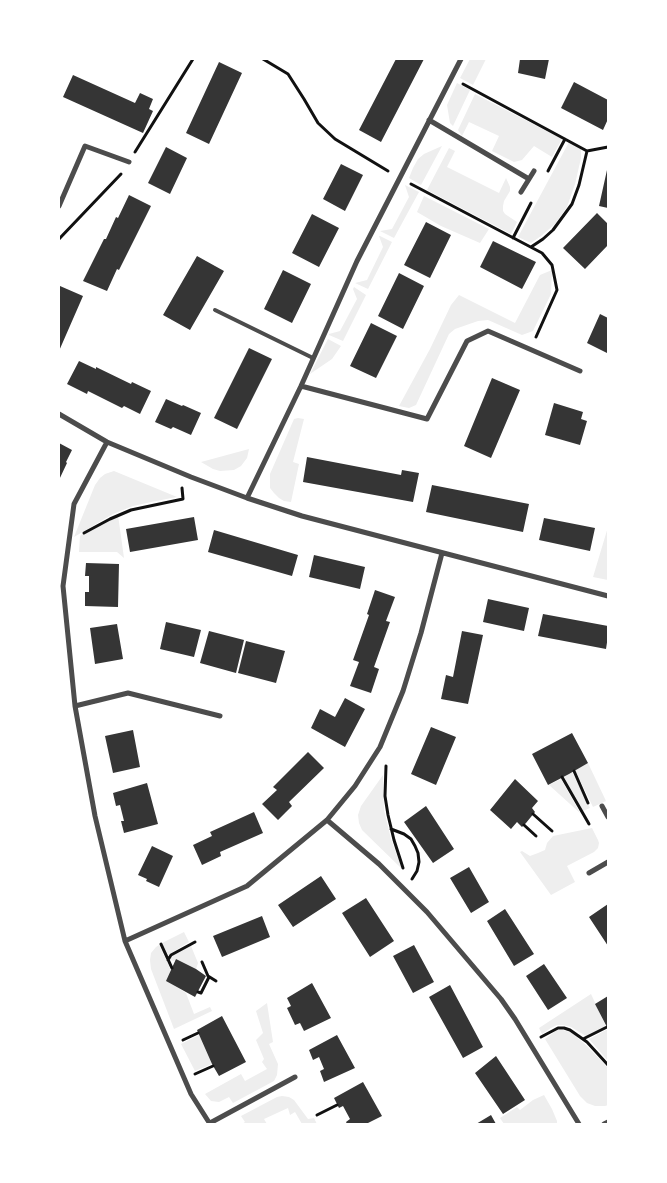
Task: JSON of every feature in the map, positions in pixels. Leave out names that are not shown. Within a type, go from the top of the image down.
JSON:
[{"type":"street","points":[[247,498],[301,386],[357,261],[461,59]]},
{"type":"street","points":[[429,120],[529,179]]},
{"type":"street","points":[[59,206],[85,146],[129,162]]},
{"type":"street","points":[[521,192],[534,171]]},
{"type":"street","points":[[301,386],[427,420],[467,341],[488,331],[580,371]]},
{"type":"street","points":[[59,414],[107,442],[247,498],[302,516],[608,596]]},
{"type":"street","points":[[107,442],[74,504],[63,586],[75,706],[95,816],[125,941],[191,1094],[210,1124],[295,1077]]},
{"type":"street","points":[[125,941],[247,886],[327,820],[355,786],[380,747],[404,691],[442,553]]},
{"type":"street","points":[[75,706],[128,693],[220,716]]},
{"type":"street","points":[[602,806],[608,817]]},
{"type":"street","points":[[327,820],[379,864],[427,912],[501,999],[579,1124]]},
{"type":"street","points":[[589,873],[608,862]]},
{"type":"street","points":[[604,1124],[608,1122]]},
{"type":"lane","points":[[215,310],[313,358]]},
{"type":"path","points":[[263,59],[288,74],[318,123],[335,139],[399,178],[542,253],[552,265],[557,290],[530,349]]},
{"type":"path","points":[[452,78],[587,150],[608,147]]},
{"type":"path","points":[[532,247],[553,230],[572,204],[579,185],[587,150]]},
{"type":"path","points":[[69,542],[110,519],[131,510],[183,499],[180,472]]},
{"type":"path","points":[[386,766],[385,796],[391,829],[405,873]]},
{"type":"path","points":[[574,771],[592,810]]},
{"type":"path","points":[[562,777],[589,824]]},
{"type":"path","points":[[533,814],[552,830]]},
{"type":"path","points":[[524,825],[536,836]]},
{"type":"path","points":[[391,829],[411,839],[418,853],[417,872],[411,881]]},
{"type":"path","points":[[168,960],[171,955],[195,942]]},
{"type":"path","points":[[161,944],[172,968]]},
{"type":"path","points":[[202,962],[208,976],[216,981]]},
{"type":"path","points":[[198,992],[201,993],[209,977]]},
{"type":"path","points":[[583,1039],[607,1027]]},
{"type":"path","points":[[541,1037],[558,1028],[570,1030],[583,1039],[608,1065]]},
{"type":"path","points":[[317,1115],[337,1104]]},
{"type":"shaded area","points":[[470,59],[486,59],[473,85],[460,78]]},
{"type":"shaded area","points":[[457,83],[470,90],[453,126],[450,123],[447,105]]},
{"type":"shaded area","points":[[475,94],[562,139],[552,157],[534,146],[522,160],[514,162],[492,151],[499,136],[469,122],[462,136],[458,130]]},
{"type":"shaded area","points":[[569,142],[581,149],[581,158],[567,207],[555,224],[531,243],[518,237]]},
{"type":"shaded area","points":[[442,146],[421,185],[409,178],[418,159],[424,154]]},
{"type":"shaded area","points":[[449,148],[455,151],[447,167],[499,193],[506,178],[510,191],[504,201],[503,211],[517,222],[511,234],[427,190]]},
{"type":"shaded area","points":[[405,185],[419,192],[394,238],[380,231],[392,229],[409,197]]},
{"type":"shaded area","points":[[424,196],[489,229],[480,243],[441,226],[417,212]]},
{"type":"shaded area","points":[[379,236],[392,242],[368,289],[355,283],[367,280],[383,247]]},
{"type":"shaded area","points":[[552,270],[551,294],[533,331],[522,335],[488,320],[478,321],[455,329],[449,334],[416,405],[409,408],[399,406],[451,305],[459,295],[515,323],[540,275]]},
{"type":"shaded area","points":[[354,287],[366,295],[343,341],[329,334],[340,331],[357,299]]},
{"type":"shaded area","points":[[328,339],[341,346],[332,359],[310,374]]},
{"type":"shaded area","points":[[294,419],[304,419],[293,462],[299,464],[291,502],[279,498],[270,488],[270,474]]},
{"type":"shaded area","points":[[249,449],[247,458],[241,466],[234,470],[220,471],[201,462]]},
{"type":"shaded area","points":[[114,471],[177,497],[133,506],[113,514],[74,537],[95,485],[105,474]]},
{"type":"shaded area","points":[[118,515],[124,558],[117,552],[79,552],[80,536],[82,534]]},
{"type":"shaded area","points":[[608,527],[608,580],[593,577]]},
{"type":"shaded area","points":[[588,763],[606,801],[593,807],[575,770]]},
{"type":"shaded area","points":[[572,772],[590,808],[583,811],[564,777]]},
{"type":"shaded area","points":[[383,775],[384,810],[391,839],[402,869],[362,830],[359,823],[358,815],[361,806]]},
{"type":"shaded area","points":[[561,779],[580,813],[549,785]]},
{"type":"shaded area","points":[[592,828],[599,843],[598,848],[567,866],[575,882],[551,895],[520,852],[522,851],[530,856],[545,850],[547,843],[553,836]]},
{"type":"shaded area","points":[[184,932],[189,942],[167,957],[162,943]]},
{"type":"shaded area","points":[[159,945],[171,970],[167,981],[186,993],[194,1014],[210,1007],[212,1011],[174,1029],[151,969],[151,953]]},
{"type":"shaded area","points":[[191,946],[198,963],[196,969],[176,959],[174,961],[170,960],[172,956]]},
{"type":"shaded area","points":[[591,994],[606,1026],[586,1036],[571,1027],[563,1025],[557,1025],[542,1034],[539,1028]]},
{"type":"shaded area","points":[[267,1003],[273,1042],[269,1044],[278,1064],[277,1075],[274,1081],[233,1103],[229,1097],[219,1102],[211,1101],[205,1094],[241,1074],[245,1081],[267,1069],[262,1062],[264,1059],[256,1040],[263,1033],[256,1011]]},
{"type":"shaded area","points":[[608,1029],[608,1061],[589,1039]]},
{"type":"shaded area","points":[[557,1030],[572,1033],[608,1068],[608,1105],[595,1106],[587,1103],[580,1096],[545,1039]]},
{"type":"shaded area","points":[[199,1035],[212,1064],[195,1071],[181,1044]]},
{"type":"shaded area","points":[[544,1095],[552,1109],[557,1124],[504,1124],[500,1118],[517,1107],[520,1110],[533,1100]]},
{"type":"shaded area","points":[[282,1096],[294,1100],[308,1119],[314,1118],[317,1124],[302,1124],[295,1112],[290,1115],[288,1108],[264,1119],[267,1124],[242,1124],[245,1122],[241,1116]]},
{"type":"building","points":[[396,59],[424,59],[381,142],[359,130]]},
{"type":"building","points":[[520,59],[549,59],[545,79],[518,73]]},
{"type":"building","points":[[219,62],[242,73],[209,144],[186,133]]},
{"type":"building","points":[[73,75],[135,103],[140,93],[153,99],[149,109],[153,111],[143,133],[63,97]]},
{"type":"building","points":[[574,82],[608,100],[608,119],[603,130],[561,108]]},
{"type":"building","points":[[166,147],[187,158],[170,194],[148,183]]},
{"type":"building","points":[[341,164],[363,175],[345,211],[323,199]]},
{"type":"building","points":[[608,170],[608,208],[599,206]]},
{"type":"building","points":[[129,195],[151,206],[107,291],[83,281]]},
{"type":"building","points":[[597,213],[608,224],[608,245],[585,269],[563,248]]},
{"type":"building","points":[[312,214],[339,228],[319,267],[292,253]]},
{"type":"building","points":[[426,222],[451,235],[430,278],[404,265]]},
{"type":"building","points":[[493,241],[536,262],[522,289],[480,267]]},
{"type":"building","points":[[197,256],[224,271],[190,330],[163,315]]},
{"type":"building","points":[[283,270],[311,284],[292,323],[264,309]]},
{"type":"building","points":[[399,273],[424,286],[403,329],[378,316]]},
{"type":"building","points":[[60,286],[83,296],[59,351],[59,289]]},
{"type":"building","points":[[600,314],[608,318],[607,353],[587,343]]},
{"type":"building","points":[[371,323],[397,336],[376,378],[350,366]]},
{"type":"building","points":[[249,348],[272,359],[237,429],[214,418]]},
{"type":"building","points":[[79,361],[151,391],[140,414],[124,406],[122,408],[88,391],[87,394],[67,384]]},
{"type":"building","points":[[492,378],[520,390],[491,458],[464,446]]},
{"type":"building","points":[[166,399],[201,413],[191,435],[155,422]]},
{"type":"building","points":[[554,403],[583,412],[581,419],[587,421],[580,445],[545,435]]},
{"type":"building","points":[[59,443],[72,450],[59,480]]},
{"type":"building","points":[[307,457],[401,475],[402,470],[419,473],[413,502],[303,482]]},
{"type":"building","points":[[432,485],[529,504],[523,532],[426,512]]},
{"type":"building","points":[[194,517],[198,540],[130,552],[126,529]]},
{"type":"building","points":[[544,518],[595,528],[590,551],[539,540]]},
{"type":"building","points":[[214,530],[298,555],[292,576],[208,552]]},
{"type":"building","points":[[314,555],[365,567],[360,589],[309,577]]},
{"type":"building","points":[[86,563],[119,564],[118,607],[85,606],[85,592],[89,592],[89,576],[85,576]]},
{"type":"building","points":[[375,590],[395,597],[386,621],[390,622],[374,667],[379,669],[371,693],[350,686],[359,662],[353,660],[369,615],[367,614]]},
{"type":"building","points":[[488,599],[529,608],[524,631],[483,622]]},
{"type":"building","points":[[543,614],[608,626],[606,649],[538,636]]},
{"type":"building","points":[[166,622],[201,630],[194,657],[160,649]]},
{"type":"building","points":[[117,624],[123,659],[95,664],[90,628]]},
{"type":"building","points":[[209,631],[244,640],[236,673],[200,663]]},
{"type":"building","points":[[462,631],[483,635],[468,704],[441,699],[446,675],[453,677]]},
{"type":"building","points":[[246,641],[285,651],[276,683],[238,673]]},
{"type":"building","points":[[345,698],[365,709],[345,747],[311,728],[320,709],[335,717]]},
{"type":"building","points":[[431,727],[456,737],[436,785],[411,774]]},
{"type":"building","points":[[133,730],[140,767],[113,773],[105,736]]},
{"type":"building","points":[[572,733],[588,763],[548,785],[532,754]]},
{"type":"building","points":[[308,752],[324,768],[289,802],[292,806],[278,820],[262,804],[277,790],[273,787]]},
{"type":"building","points":[[515,779],[538,801],[532,808],[535,812],[526,823],[522,827],[517,822],[511,829],[490,810]]},
{"type":"building","points":[[147,783],[158,824],[124,833],[121,821],[124,821],[120,805],[116,806],[113,793]]},
{"type":"building","points":[[426,806],[454,849],[433,863],[404,822]]},
{"type":"building","points":[[254,812],[263,833],[220,852],[221,856],[202,865],[193,845],[212,836],[210,832]]},
{"type":"building","points":[[152,846],[173,856],[159,887],[138,875]]},
{"type":"building","points":[[469,867],[489,902],[471,913],[450,878]]},
{"type":"building","points":[[321,876],[336,899],[293,927],[278,905]]},
{"type":"building","points":[[366,898],[394,941],[370,957],[342,913]]},
{"type":"building","points":[[608,904],[608,946],[589,917]]},
{"type":"building","points":[[505,909],[534,954],[514,966],[487,921]]},
{"type":"building","points":[[262,916],[270,937],[222,957],[213,936]]},
{"type":"building","points":[[414,945],[434,982],[413,993],[393,956]]},
{"type":"building","points":[[176,959],[206,976],[195,997],[166,981]]},
{"type":"building","points":[[544,964],[567,998],[548,1010],[526,976]]},
{"type":"building","points":[[312,983],[331,1018],[304,1031],[300,1023],[295,1025],[287,1008],[291,1006],[287,998]]},
{"type":"building","points":[[450,985],[483,1047],[463,1058],[429,997]]},
{"type":"building","points":[[608,996],[608,1029],[595,1004]]},
{"type":"building","points":[[222,1016],[246,1062],[219,1076],[197,1030]]},
{"type":"building","points":[[337,1035],[355,1068],[324,1082],[320,1071],[324,1069],[319,1057],[313,1060],[309,1050]]},
{"type":"building","points":[[496,1056],[525,1100],[503,1114],[475,1073]]},
{"type":"building","points":[[363,1082],[382,1116],[366,1124],[347,1124],[346,1122],[350,1119],[343,1106],[339,1108],[334,1098]]},
{"type":"building","points":[[491,1115],[496,1124],[476,1124]]}]
